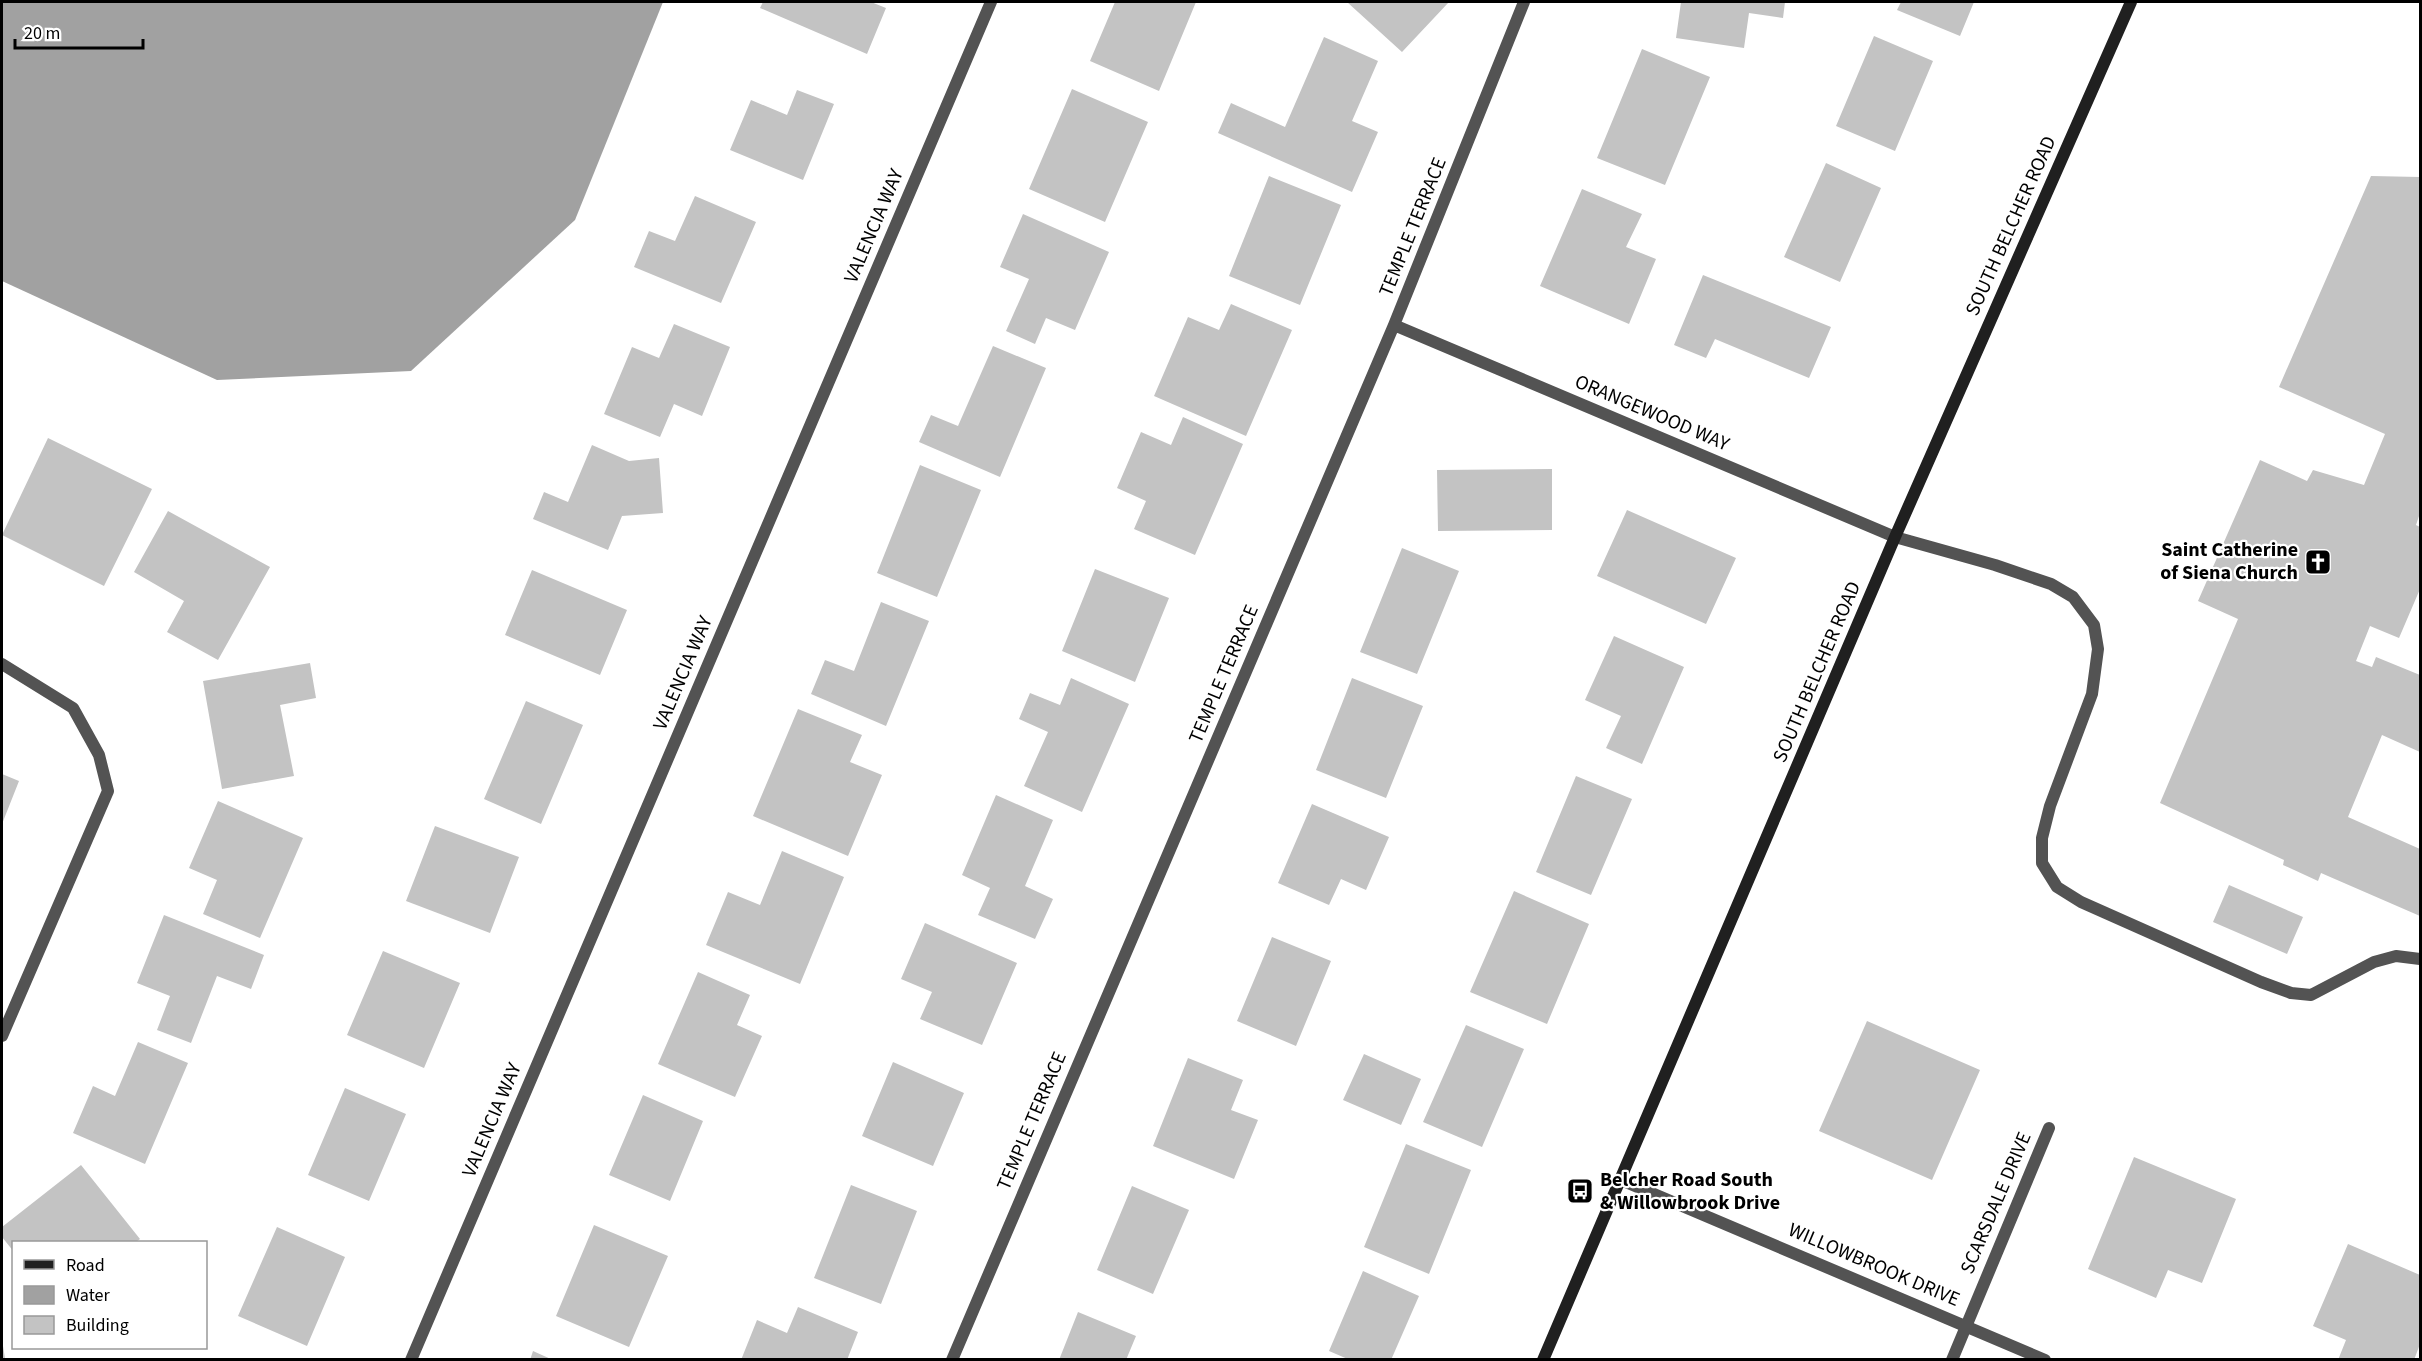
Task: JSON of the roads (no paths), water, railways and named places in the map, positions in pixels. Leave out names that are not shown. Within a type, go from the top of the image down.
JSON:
[{"type":"main road","name":"SOUTH BELCHER ROAD","points":[[1543,1359],[1895,537],[2131,2]]},
{"type":"street","name":"VALENCIA WAY","points":[[411,1359],[991,2]]},
{"type":"street","name":"TEMPLE TERRACE","points":[[951,1359],[1394,325],[1524,2]]},
{"type":"street","name":"ORANGEWOOD WAY","points":[[1394,325],[1895,537],[1995,565],[2051,584],[2073,597],[2094,625],[2098,650],[2092,694],[2050,806],[2042,838],[2042,863],[2057,887],[2081,902],[2260,982],[2291,993],[2311,995],[2374,962],[2396,956],[2421,959]]},
{"type":"street","points":[[2,664],[73,708],[99,755],[108,791],[2,1036]]},
{"type":"street","name":"SCARSDALE DRIVE","points":[[1952,1359],[2049,1128]]},
{"type":"street","name":"WILLOWBROOK DRIVE","points":[[1621,1180],[2045,1359]]},
{"type":"water","points":[[2,2],[663,2],[575,220],[411,371],[217,380],[2,281]]},
{"type":"place","name":"Saint Catherine of Siena Church","points":[[2318,562]]},
{"type":"place","name":"Belcher Road South & Willowbrook Drive","points":[[1580,1191]]}]
